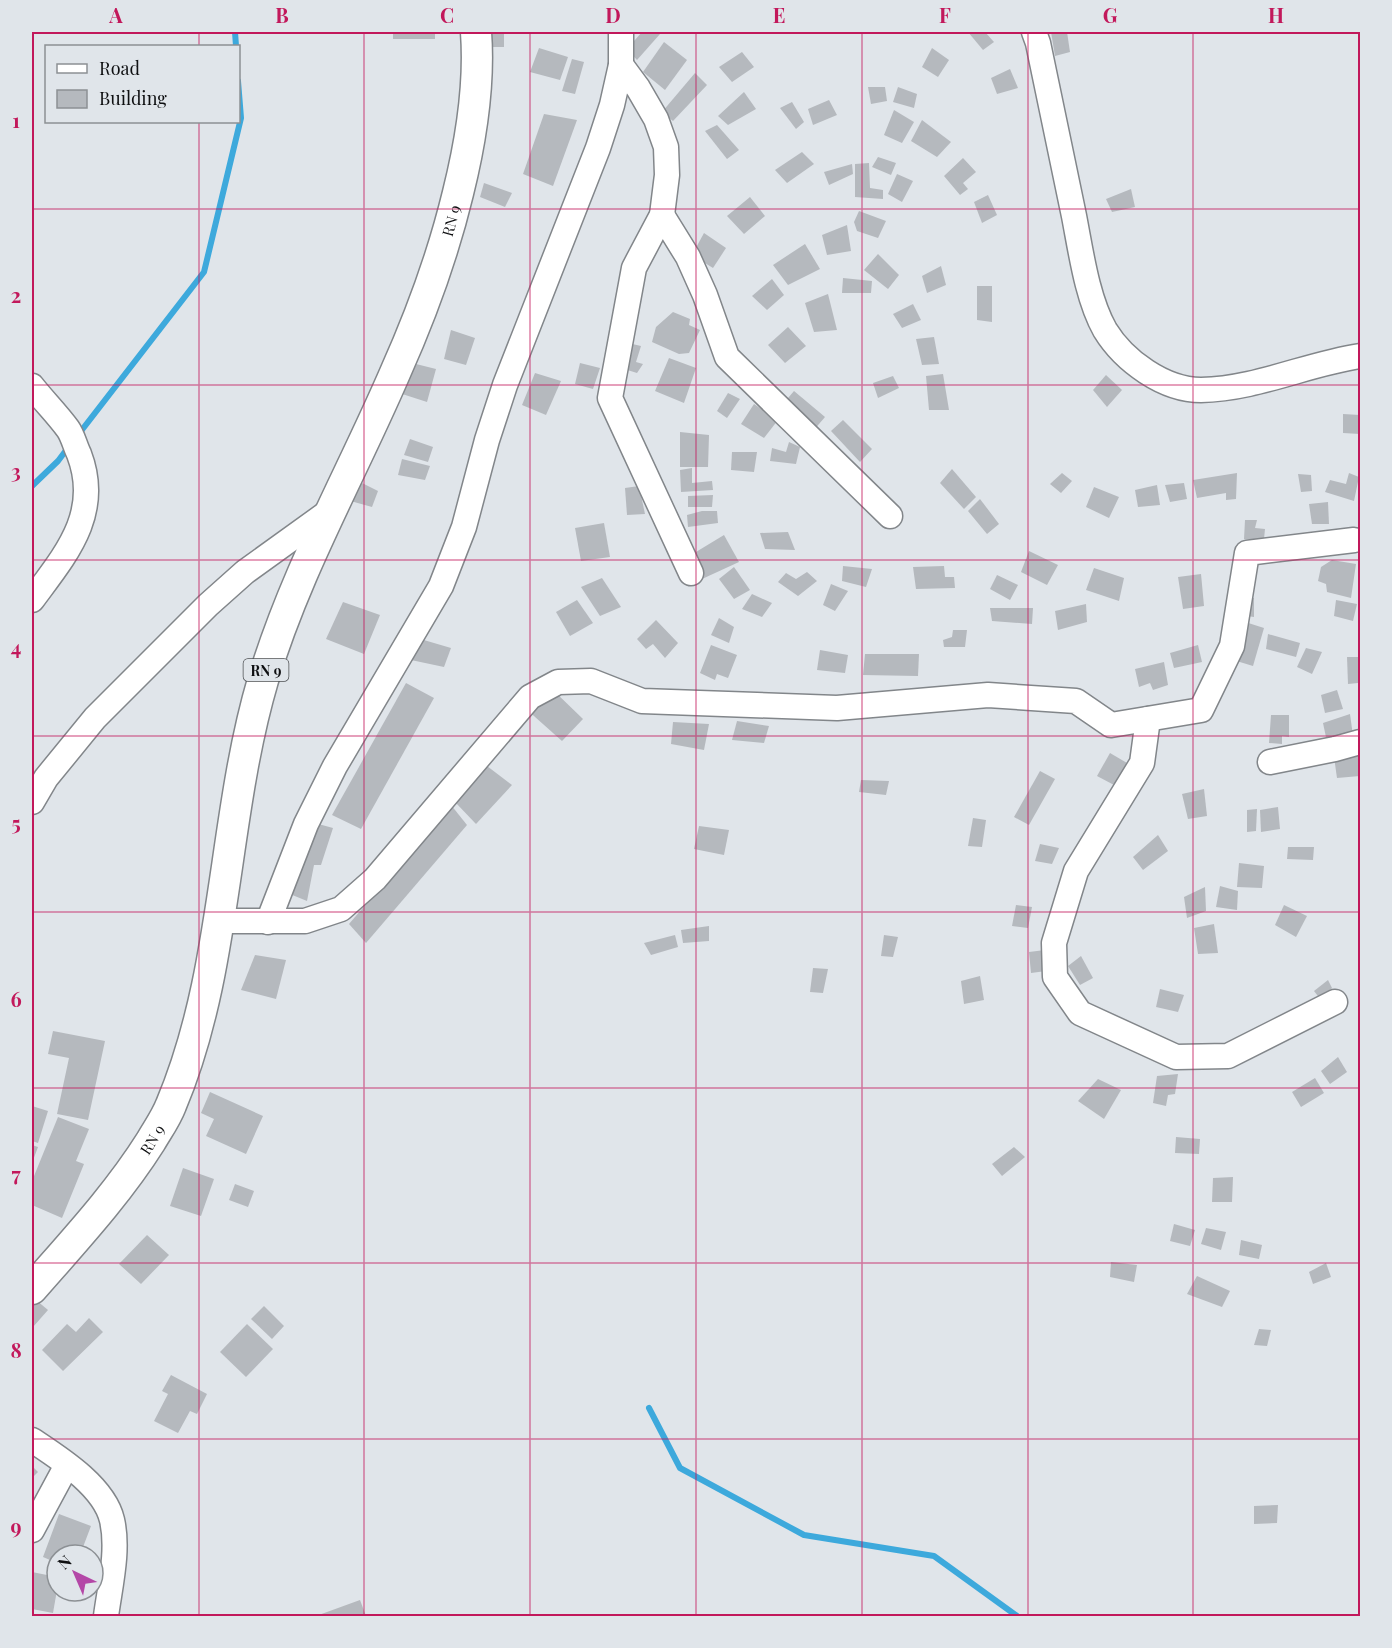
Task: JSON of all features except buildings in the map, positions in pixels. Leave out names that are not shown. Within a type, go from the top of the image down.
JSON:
[{"type":"main road","name":"RN 9","points":[[32,1290],[138,1162],[170,1110],[188,1061],[206,994],[220,921],[246,752],[262,682],[280,628],[422,310],[450,224],[467,159],[475,99],[476,32]]},
{"type":"street","points":[[268,922],[306,824],[330,776],[441,586],[464,527],[487,440],[505,385],[598,148],[612,105],[621,65],[621,32]]},
{"type":"street","points":[[1034,32],[1088,287],[1105,330],[1129,360],[1162,382],[1199,390],[1250,384],[1336,360],[1360,356]]},
{"type":"street","points":[[621,65],[656,119],[666,147],[667,175],[662,215],[634,268],[610,398],[691,573]]},
{"type":"street","points":[[662,215],[688,257],[705,295],[727,357],[890,516]]},
{"type":"street","points":[[32,386],[69,431],[85,469],[87,500],[80,529],[62,560],[32,600]]},
{"type":"street","points":[[32,802],[46,778],[95,718],[208,605],[245,572],[331,510]]},
{"type":"street","points":[[220,921],[305,921],[341,909],[375,879],[530,697],[558,682],[591,681],[642,701],[837,708],[988,695],[1076,702],[1111,725],[1201,710],[1232,646],[1247,553],[1354,540]]},
{"type":"street","points":[[1148,719],[1142,763],[1076,871],[1054,943],[1055,977],[1080,1013],[1176,1057],[1228,1056],[1335,1002]]},
{"type":"street","points":[[1270,762],[1360,742]]},
{"type":"street","points":[[32,1440],[87,1482],[103,1500],[112,1519],[114,1546],[106,1617]]},
{"type":"street","points":[[32,1530],[67,1465]]},
{"type":"waterway","points":[[235,32],[236,45]]},
{"type":"waterway","points":[[240,106],[240,122]]},
{"type":"waterway","points":[[78,435],[204,272],[240,123]]},
{"type":"waterway","points":[[32,486],[58,461],[70,445]]},
{"type":"waterway","points":[[649,1408],[680,1468],[804,1535],[934,1556],[1017,1616]]}]
